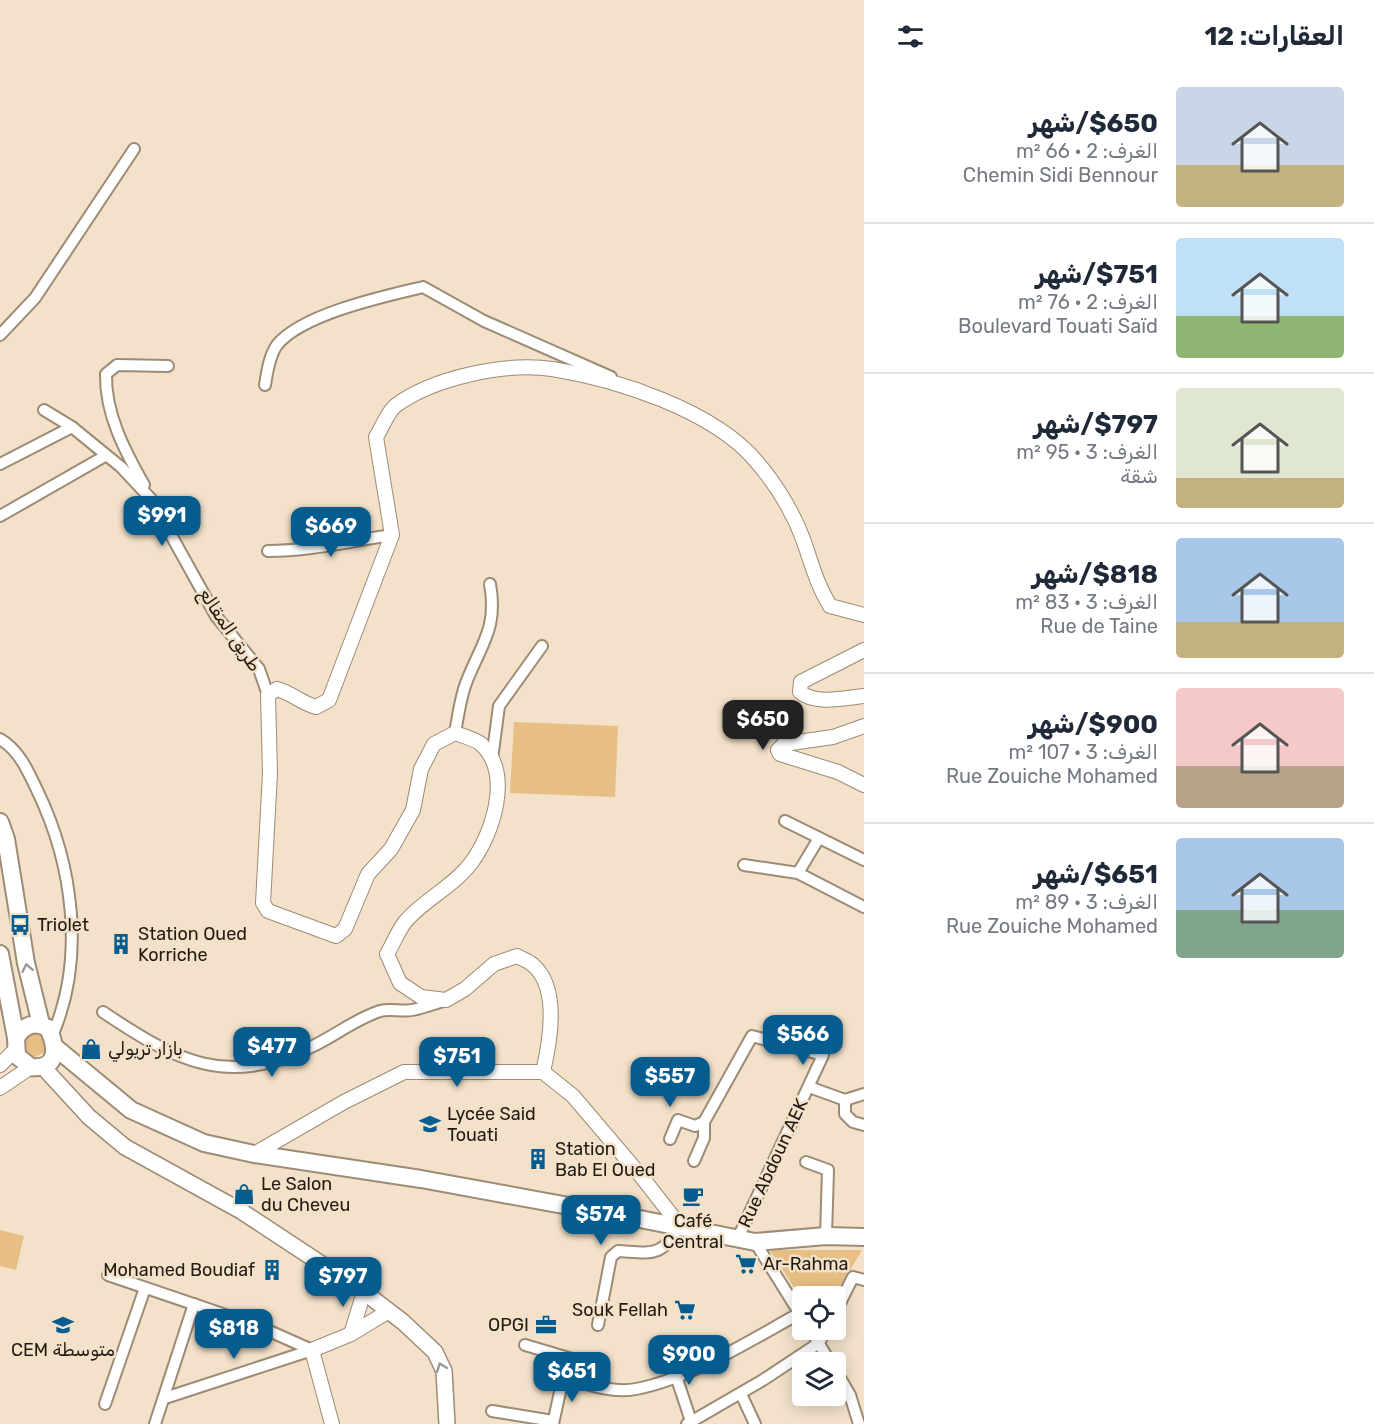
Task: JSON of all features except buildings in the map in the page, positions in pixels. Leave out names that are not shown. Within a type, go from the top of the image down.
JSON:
[{"type":"main road","points":[[0,822],[6,839],[26,963],[50,1036],[52,1059],[37,1067]]},
{"type":"main road","points":[[0,954],[20,1061],[37,1067],[89,1117],[125,1147],[219,1198],[364,1292],[388,1311],[435,1352],[444,1371],[447,1424]]},
{"type":"main road","points":[[16,1044],[26,1027],[50,1036],[131,1110],[204,1143],[254,1154],[421,1179],[680,1226],[755,1242],[826,1236],[864,1237]]},
{"type":"street","points":[[0,335],[35,298],[134,149]]},
{"type":"street","points":[[265,386],[267,370],[277,345],[305,325],[353,304],[423,286],[484,321],[694,416],[729,438],[756,460],[782,498],[802,538],[815,581],[830,606],[864,615]]},
{"type":"street","points":[[151,499],[119,440],[105,388],[106,374],[117,365],[168,366]]},
{"type":"street","points":[[492,759],[480,743],[455,734],[434,744],[421,769],[413,810],[391,849],[368,874],[345,929],[336,936],[268,911],[263,903],[270,773],[268,695],[277,689],[288,692],[302,703],[316,707],[329,700],[392,535],[376,437],[394,407],[438,383],[498,370],[550,369],[641,391]]},
{"type":"street","name":"طريق المقالع","points":[[44,410],[72,427],[121,467],[151,499],[216,616],[259,669],[268,695]]},
{"type":"street","points":[[0,464],[72,427]]},
{"type":"street","points":[[0,516],[105,456]]},
{"type":"street","points":[[268,551],[301,551],[329,544],[392,535]]},
{"type":"street","points":[[455,734],[466,683],[490,628],[494,606],[490,584]]},
{"type":"street","points":[[446,1000],[421,997],[400,983],[387,954],[406,921],[440,894],[471,864],[489,832],[498,789],[492,759],[499,706],[542,646]]},
{"type":"street","points":[[864,650],[801,682],[800,692],[806,698],[819,699],[864,696]]},
{"type":"street","points":[[864,726],[833,737],[784,744],[778,750],[780,754],[838,772],[864,785]]},
{"type":"street","points":[[0,739],[18,755],[28,772],[57,836],[65,871],[70,911],[69,986],[62,1013],[50,1036]]},
{"type":"street","points":[[785,821],[864,860]]},
{"type":"street","points":[[798,873],[819,838]]},
{"type":"street","points":[[744,865],[798,873],[864,907]]},
{"type":"street","points":[[103,1012],[140,1036],[183,1058],[227,1069],[266,1065],[315,1046],[353,1022],[383,1010],[411,1011],[446,1000],[465,989],[494,963],[517,956],[533,964],[542,976],[549,994],[549,1048],[543,1072]]},
{"type":"street","name":"Rue Abdoun AEK","points":[[704,1122],[752,1036],[824,1055],[775,1155],[738,1238]]},
{"type":"street","points":[[0,1065],[16,1044]]},
{"type":"street","points":[[0,1088],[37,1067]]},
{"type":"street","points":[[254,1154],[344,1102],[404,1072],[543,1072],[573,1096],[680,1226],[664,1250],[653,1253],[618,1251],[611,1257],[598,1325]]},
{"type":"street","points":[[809,1088],[845,1100],[864,1094]]},
{"type":"street","points":[[845,1100],[845,1114],[853,1122],[864,1125]]},
{"type":"street","points":[[670,1139],[678,1120],[695,1126],[704,1122],[704,1138],[694,1161]]},
{"type":"street","points":[[806,1162],[828,1170],[826,1236]]},
{"type":"street","points":[[755,1242],[792,1301]]},
{"type":"street","points":[[108,1275],[258,1326],[312,1350]]},
{"type":"street","points":[[846,1296],[858,1278]]},
{"type":"street","points":[[105,1404],[145,1288]]},
{"type":"street","points":[[351,1334],[364,1292]]},
{"type":"street","points":[[155,1424],[194,1304]]},
{"type":"street","points":[[165,1398],[312,1350],[351,1334],[388,1311]]},
{"type":"street","points":[[492,1411],[553,1422],[562,1378],[602,1387],[634,1390],[676,1376],[715,1359],[792,1320]]},
{"type":"street","points":[[817,1340],[824,1352]]},
{"type":"street","points":[[676,1376],[690,1423],[741,1394],[820,1340]]},
{"type":"street","points":[[525,1345],[599,1367],[602,1387]]},
{"type":"street","points":[[312,1350],[332,1424]]},
{"type":"street","points":[[846,1389],[861,1417]]},
{"type":"street","points":[[741,1394],[755,1424]]},
{"type":"shaded area","points":[[514,722],[618,726],[615,797],[510,793]]},
{"type":"shaded area","points":[[43,1031],[47,1051],[35,1057],[27,1054],[22,1037],[25,1033]]},
{"type":"shaded area","points":[[0,1230],[24,1236],[16,1270],[0,1266]]},
{"type":"shaded area","points":[[770,1250],[862,1250],[841,1286],[793,1286]]},
{"type":"place","name":"Triolet","points":[[20,925]]},
{"type":"place","name":"Station Oued Korriche","points":[[121,944]]},
{"type":"place","name":"بازار تريولي","points":[[91,1049]]},
{"type":"place","name":"Lycée Said Touati","points":[[430,1124]]},
{"type":"place","name":"Station Bab El Oued","points":[[538,1159]]},
{"type":"place","name":"Le Salon du Cheveu","points":[[244,1194]]},
{"type":"place","name":"Café Central","points":[[693,1196]]},
{"type":"place","name":"Ar-Rahma","points":[[746,1264]]},
{"type":"place","name":"Mohamed Boudiaf","points":[[272,1270]]},
{"type":"place","name":"Souk Fellah","points":[[685,1310]]},
{"type":"place","name":"CEM متوسطة","points":[[63,1325]]},
{"type":"place","name":"OPGI","points":[[546,1325]]}]
